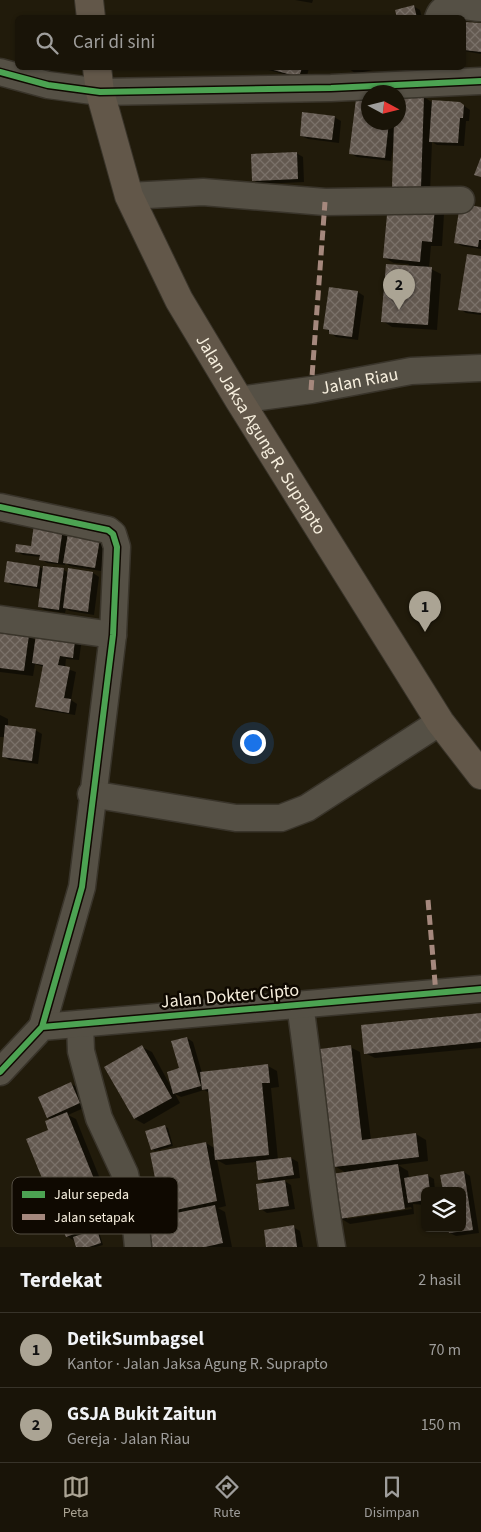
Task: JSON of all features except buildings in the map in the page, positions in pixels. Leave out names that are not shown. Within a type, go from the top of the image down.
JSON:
[{"type":"main road","points":[[89,0],[91,15]]},
{"type":"main road","name":"Jalan Jaksa Agung R. Suprapto","points":[[98,80],[129,196],[179,300],[239,400],[440,722],[481,774]]},
{"type":"street","points":[[439,15],[441,11],[448,6],[481,8]]},
{"type":"street","points":[[0,72],[48,85],[98,80],[331,88],[441,74],[481,80]]},
{"type":"street","points":[[129,196],[203,192],[325,202],[461,200]]},
{"type":"street","name":"Jalan Riau","points":[[239,400],[311,390],[411,371],[481,368]]},
{"type":"street","points":[[0,507],[100,528],[114,534],[117,547],[112,635],[91,794],[82,887],[42,1027],[0,1072]]},
{"type":"street","points":[[0,619],[112,635]]},
{"type":"street","points":[[91,794],[236,818],[281,818],[307,808],[440,722]]},
{"type":"street","name":"Jalan Dokter Cipto","points":[[42,1027],[481,989]]},
{"type":"street","points":[[300,1005],[310,1073],[322,1194],[332,1247]]},
{"type":"street","points":[[80,1024],[81,1051],[99,1118],[125,1177]]},
{"type":"street","points":[[137,1234],[138,1247]]},
{"type":"marked path","points":[[311,390],[325,202]]},
{"type":"marked path","points":[[428,900],[436,994]]},
{"type":"cycle path","points":[[0,72],[48,85],[100,92],[331,88],[481,81]]},
{"type":"cycle path","points":[[0,507],[108,530],[113,534],[117,547],[113,635],[82,887],[42,1027]]},
{"type":"cycle path","points":[[0,1072],[42,1027],[481,989]]},
{"type":"place","name":"GSJA Bukit Zaitun","points":[[399,310]]},
{"type":"place","name":"DetikSumbagsel","points":[[425,632]]}]
